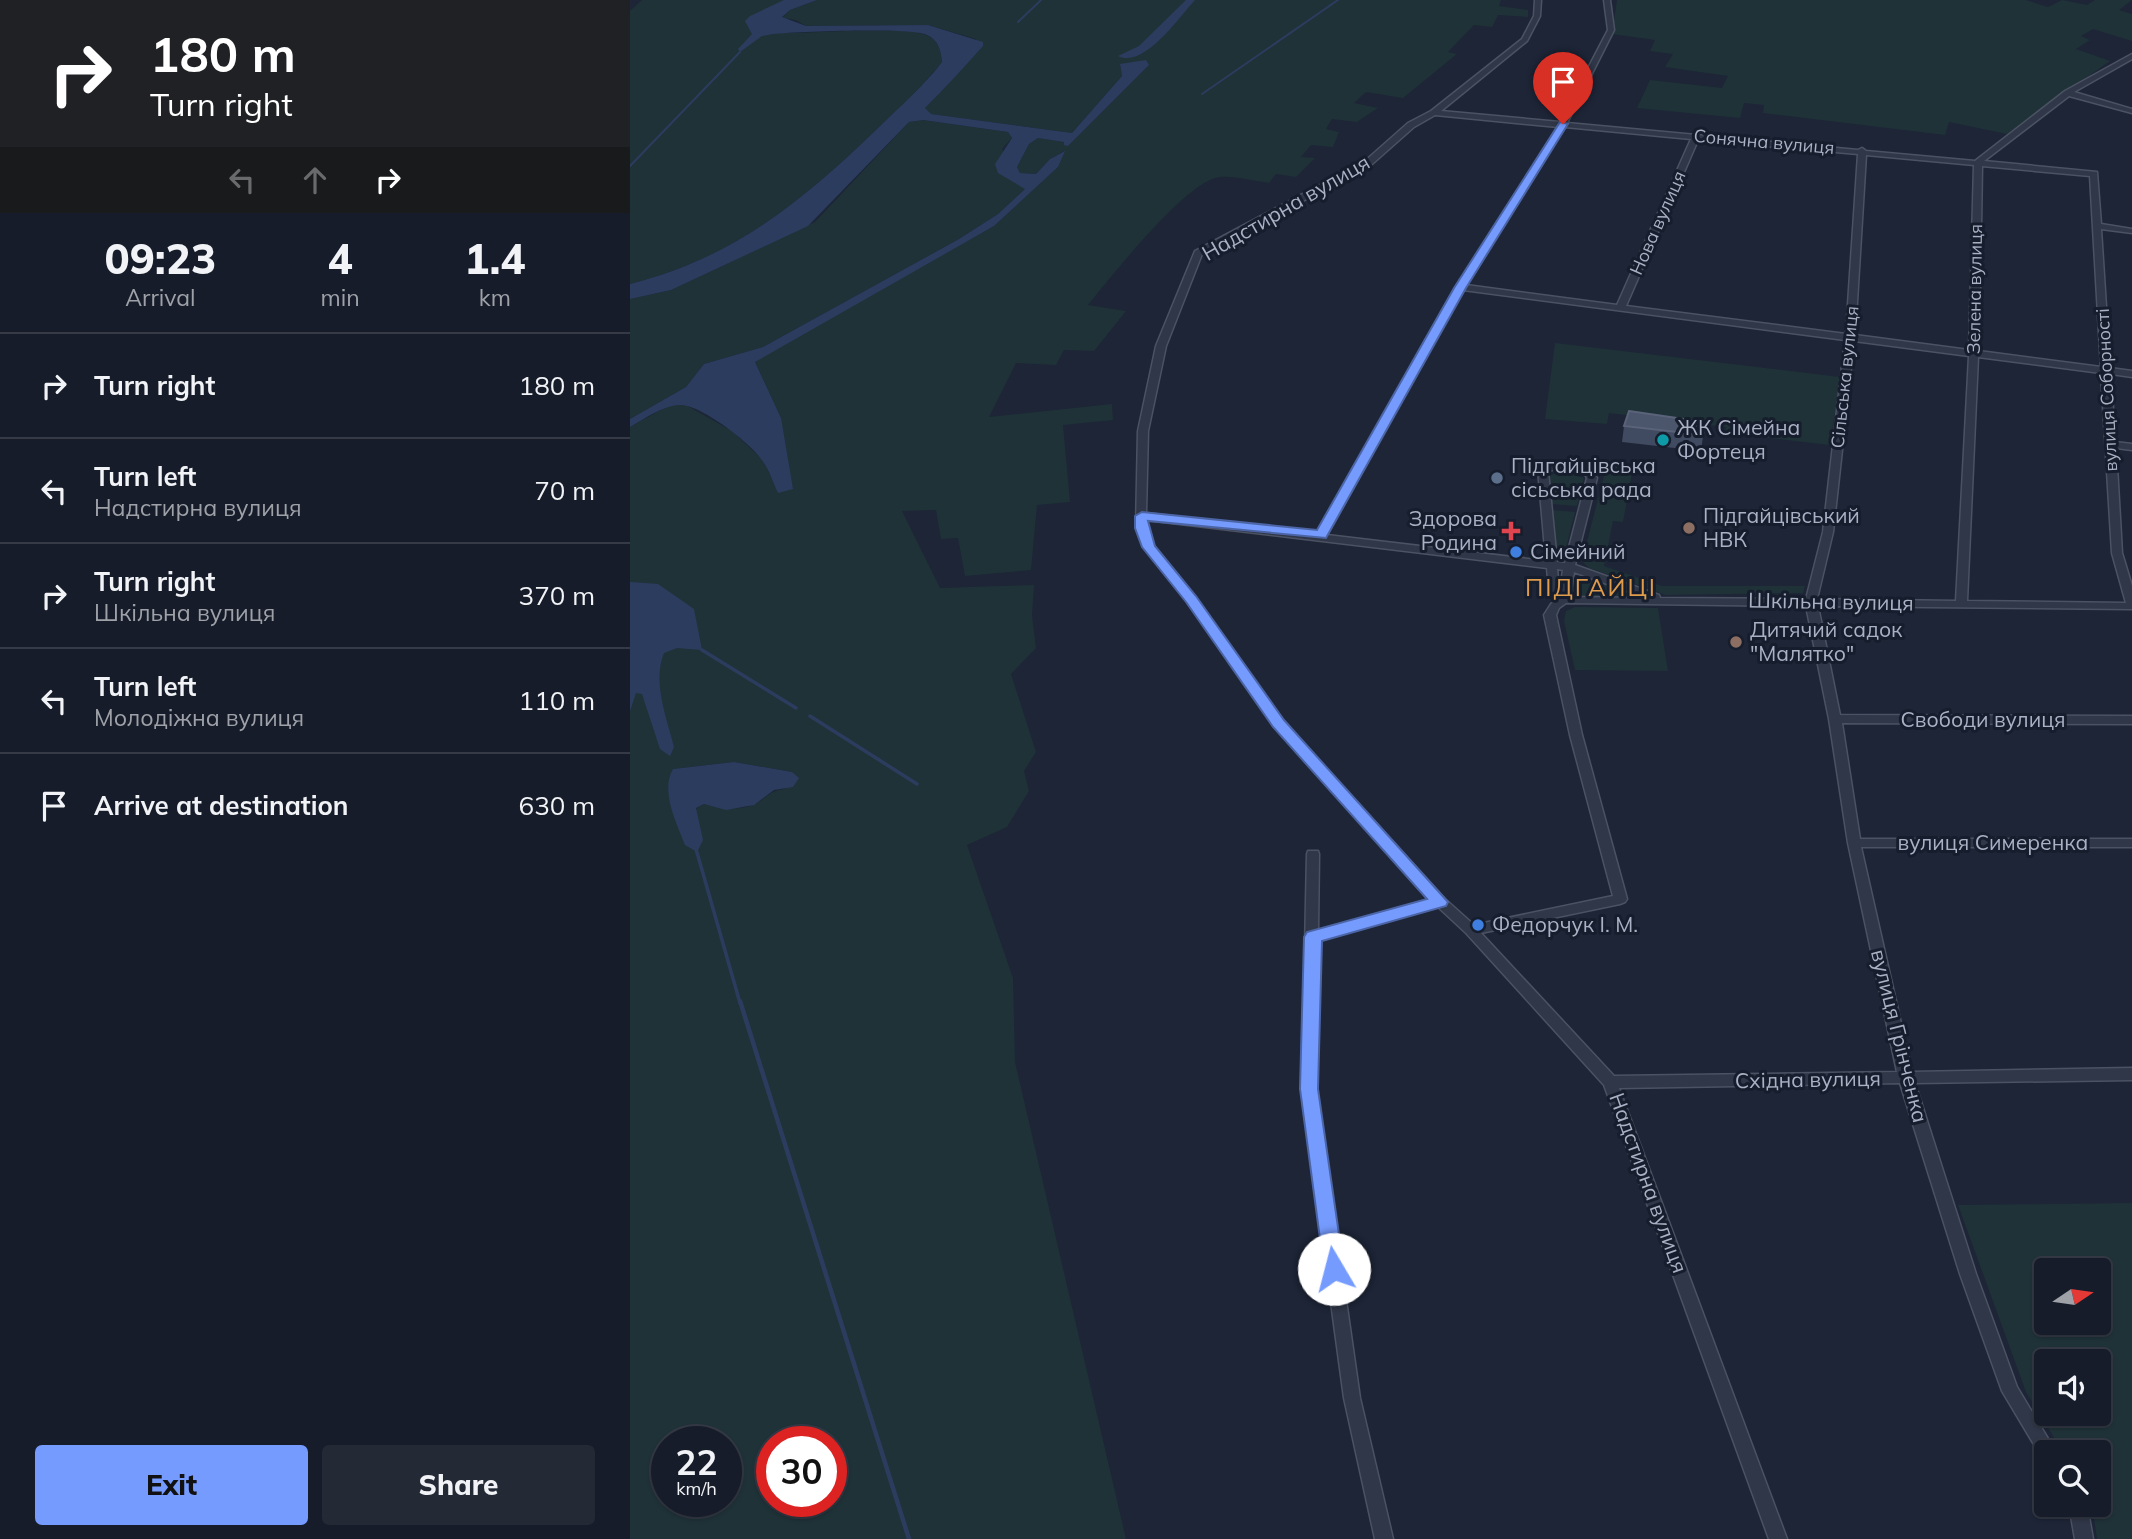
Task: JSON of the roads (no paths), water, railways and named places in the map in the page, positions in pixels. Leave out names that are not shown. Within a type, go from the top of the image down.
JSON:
[{"type":"street","name":"Надстирна вулиця","points":[[1538,0],[1537,16],[1525,40],[1434,113],[1410,125],[1368,163],[1198,253],[1161,346],[1143,431],[1141,528],[1149,547],[1191,599],[1278,723],[1440,902],[1471,930],[1610,1082],[1778,1539]]},
{"type":"street","points":[[1322,535],[1460,288],[1563,124],[1611,30],[1607,0]]},
{"type":"street","points":[[1978,162],[2068,93],[2132,56]]},
{"type":"street","points":[[2068,93],[2132,111]]},
{"type":"street","name":"Сонячна вулиця","points":[[1434,113],[1863,150],[2094,174]]},
{"type":"street","name":"Нова вулиця","points":[[1620,309],[1696,136]]},
{"type":"street","name":"Сільська вулиця","points":[[1811,601],[1828,531],[1850,340],[1863,150]]},
{"type":"street","name":"Зелена вулиця","points":[[1961,603],[1974,354],[1978,162]]},
{"type":"street","name":"вулиця Соборності","points":[[2094,174],[2117,553],[2132,605]]},
{"type":"street","points":[[2098,226],[2132,230]]},
{"type":"street","points":[[1460,288],[2132,374]]},
{"type":"street","points":[[2110,444],[2132,447]]},
{"type":"street","points":[[1471,930],[1620,899],[1576,735],[1549,615],[1555,606],[1564,600],[1569,567],[1592,478],[1585,466],[1564,464],[1543,470],[1554,590],[1564,600]]},
{"type":"street","points":[[1142,516],[1322,535],[1569,567],[1666,601]]},
{"type":"street","name":"Шкільна вулиця","points":[[1564,600],[2132,605]]},
{"type":"street","name":"вулиця Грінченка","points":[[1811,601],[1835,719],[1854,843],[1906,1078],[1968,1274],[2010,1391],[2041,1440]]},
{"type":"street","name":"Свободи вулиця","points":[[1835,719],[2132,720]]},
{"type":"street","name":"вулиця Симеренка","points":[[1854,843],[2132,843]]},
{"type":"street","points":[[1312,854],[1309,1089],[1352,1398],[1384,1539]]},
{"type":"street","points":[[1313,937],[1440,902]]},
{"type":"street","name":"Східна вулиця","points":[[1610,1082],[2132,1074]]},
{"type":"street","points":[[2080,1517],[2084,1539]]},
{"type":"water","points":[[784,0],[817,0],[790,10],[782,17],[806,26],[928,25],[983,42],[983,46],[925,108],[931,114],[1072,133],[1122,76],[1120,64],[1146,60],[1149,65],[1068,146],[1064,145],[1064,142],[1038,138],[1029,144],[1017,167],[1020,173],[1036,174],[1050,159],[1065,151],[1058,167],[994,226],[755,362],[781,418],[793,489],[778,493],[758,455],[726,427],[700,411],[680,405],[660,410],[630,427],[630,419],[686,387],[704,364],[763,347],[959,239],[998,214],[1025,189],[998,173],[995,164],[1012,138],[1008,132],[923,120],[909,122],[808,226],[671,290],[630,299],[630,284],[701,259],[733,243],[792,204],[875,131],[919,89],[942,62],[938,46],[931,37],[899,31],[773,34],[762,36],[740,52],[738,49],[752,34],[745,21]]},
{"type":"water","points":[[1186,0],[1195,0],[1150,48],[1128,58],[1118,56],[1139,46]]},
{"type":"water","points":[[630,582],[658,584],[694,609],[702,650],[677,648],[664,653],[661,664],[660,688],[674,747],[670,756],[660,749],[642,694],[636,693],[630,711]]},
{"type":"water","points":[[734,762],[792,772],[799,778],[793,787],[774,790],[754,805],[726,810],[704,804],[696,808],[703,840],[697,852],[685,845],[674,818],[669,797],[669,778],[673,769]]},
{"type":"waterway","points":[[1018,22],[1041,0]]},
{"type":"waterway","points":[[1202,94],[1338,0]]},
{"type":"waterway","points":[[630,166],[740,52]]},
{"type":"waterway","points":[[702,650],[796,708]]},
{"type":"waterway","points":[[810,716],[917,784]]},
{"type":"waterway","points":[[696,849],[740,1003]]},
{"type":"waterway","points":[[740,1001],[909,1539]]},
{"type":"place","name":"ЖК Сімейна Фортеця","points":[[1663,440]]},
{"type":"place","name":"Підгайцівська сісьська рада","points":[[1497,478]]},
{"type":"place","name":"Підгайцівський НВК","points":[[1689,528]]},
{"type":"place","name":"Здорова Родина","points":[[1511,531]]},
{"type":"place","name":"Сімейний","points":[[1516,552]]},
{"type":"place","name":"Дитячий садок \"Малятко\"","points":[[1736,642]]},
{"type":"place","name":"Федорчук І. М.","points":[[1478,925]]},
{"type":"district","name":"ПІДГАЙЦІ","points":[[1591,588]]}]
